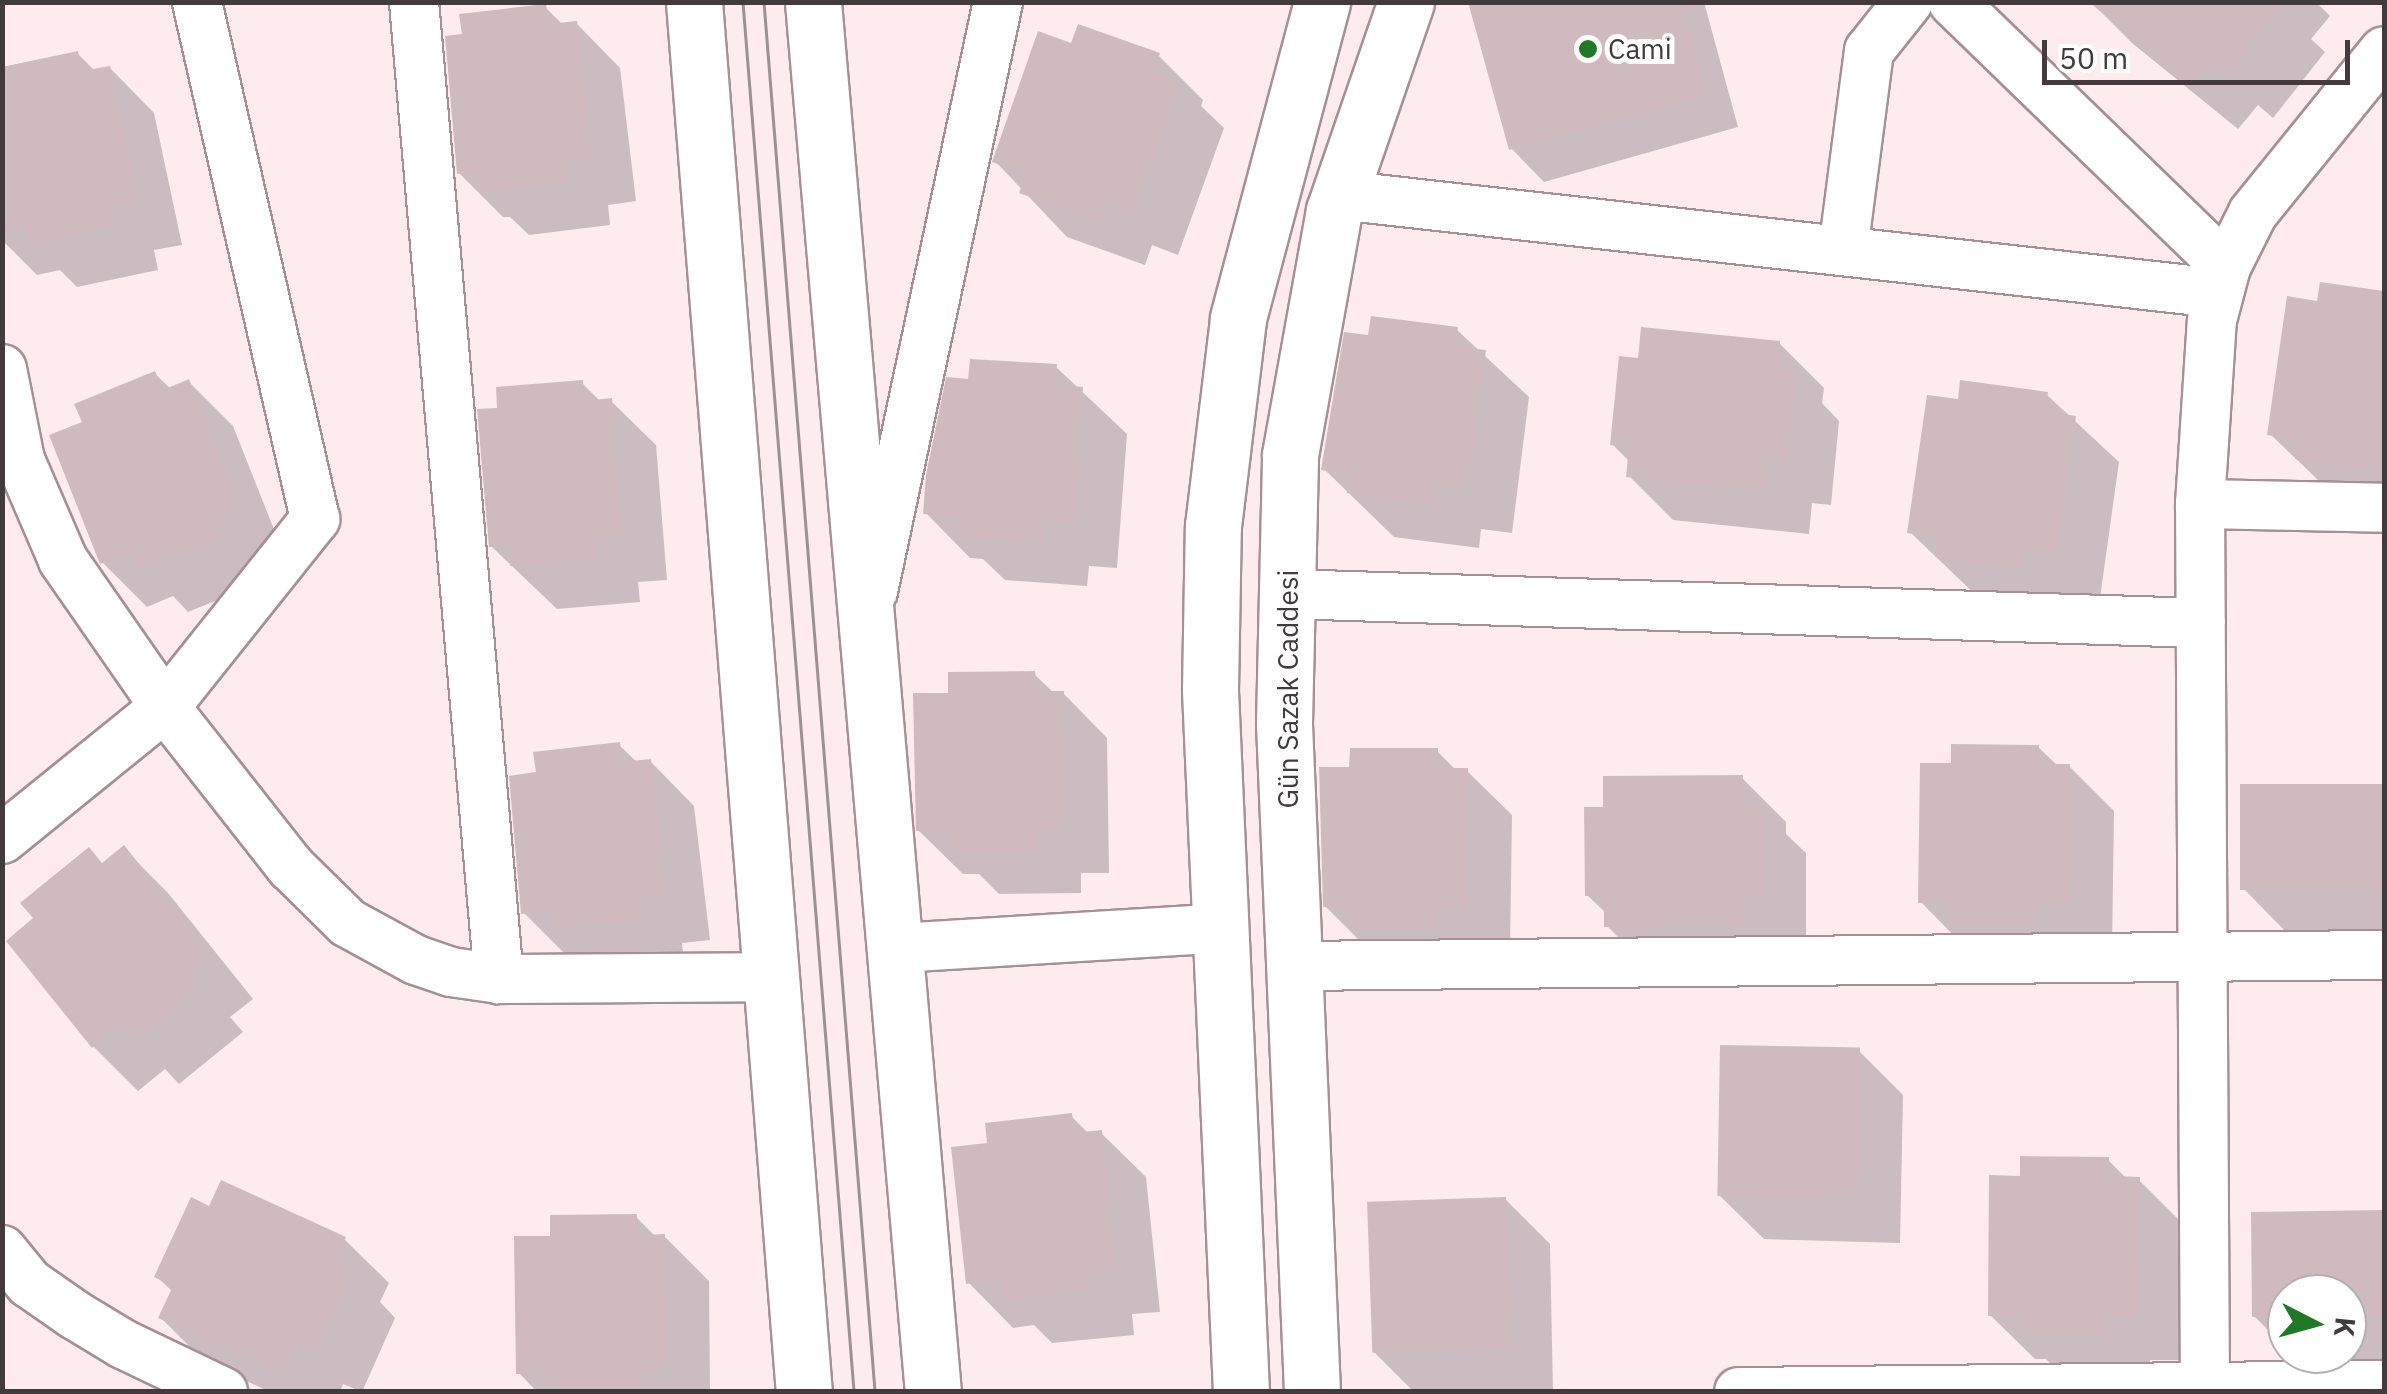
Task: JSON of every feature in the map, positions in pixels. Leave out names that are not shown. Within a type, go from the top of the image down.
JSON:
[{"type":"street","points":[[2,839],[164,707],[315,519],[197,2]]},
{"type":"street","points":[[414,2],[499,979]]},
{"type":"street","points":[[694,2],[804,1392]]},
{"type":"street","points":[[813,2],[898,948],[933,1392]]},
{"type":"street","points":[[868,611],[998,2]]},
{"type":"street","points":[[1242,1392],[1210,608],[1222,422],[1238,318],[1322,2]]},
{"type":"street","name":"Gün Sazak Caddesi","points":[[1312,1392],[1284,723],[1290,455],[1339,195],[1406,2]]},
{"type":"street","points":[[1843,252],[1869,51],[1908,2]]},
{"type":"street","points":[[1953,2],[2221,280]]},
{"type":"street","points":[[2205,1389],[2200,504],[2221,280],[2253,214],[2384,51]]},
{"type":"street","points":[[1339,195],[1843,252],[2221,280]]},
{"type":"street","points":[[2,369],[20,460],[63,560],[164,707],[291,866],[348,922],[416,960],[451,972],[499,979],[772,977]]},
{"type":"street","points":[[2200,504],[2384,508]]},
{"type":"street","points":[[1287,594],[2200,623]]},
{"type":"street","points":[[898,948],[1222,928]]},
{"type":"street","points":[[1293,966],[2384,955]]},
{"type":"street","points":[[2,1250],[28,1284],[74,1315],[123,1344],[223,1392]]},
{"type":"street","points":[[1739,1392],[2384,1385]]},
{"type":"building","name":"Cami","points":[[1468,2],[1682,2],[1707,95],[1509,150]]},
{"type":"building","points":[[2089,2],[2286,2],[2227,75],[2212,63],[2192,87]]},
{"type":"building","points":[[546,4],[549,24],[577,21],[593,158],[565,161],[567,181],[482,192],[479,172],[457,174],[445,36],[462,34],[459,14]]},
{"type":"building","points":[[1078,24],[1160,53],[1154,73],[1181,82],[1134,212],[1108,203],[1101,222],[1019,193],[1026,174],[992,162],[1038,31],[1071,43]]},
{"type":"building","points":[[78,51],[82,71],[110,66],[139,201],[111,206],[115,226],[31,244],[26,224],[2,230],[2,67]]},
{"type":"building","points":[[2320,282],[2384,291],[2382,471],[2295,459],[2297,440],[2267,435],[2287,296],[2317,301]]},
{"type":"building","points":[[1371,316],[1458,327],[1456,347],[1486,350],[1468,490],[1438,486],[1435,505],[1347,493],[1350,474],[1321,470],[1344,332],[1368,335]]},
{"type":"building","points":[[1641,327],[1780,341],[1777,372],[1796,374],[1788,462],[1768,460],[1765,491],[1626,477],[1629,446],[1610,445],[1619,356],[1638,358]]},
{"type":"building","points":[[970,359],[1057,364],[1055,385],[1083,387],[1074,525],[1045,523],[1044,543],[958,537],[959,516],[923,514],[926,475],[946,377],[968,379]]},
{"type":"building","points":[[155,371],[163,390],[189,379],[241,508],[214,518],[222,537],[141,569],[134,550],[100,564],[49,435],[82,422],[74,404]]},
{"type":"building","points":[[583,380],[584,401],[612,398],[623,536],[595,538],[596,558],[510,566],[509,546],[489,547],[477,409],[497,408],[496,387]]},
{"type":"building","points":[[1960,380],[2048,392],[2046,411],[2076,416],[2056,555],[2025,551],[2023,570],[1935,557],[1938,538],[1907,533],[1927,395],[1958,399]]},
{"type":"building","points":[[1035,671],[1036,691],[1064,691],[1066,829],[1038,829],[1037,850],[952,851],[951,831],[916,831],[913,693],[948,693],[948,672]]},
{"type":"building","points":[[620,742],[622,762],[651,759],[667,896],[639,899],[641,919],[555,930],[553,910],[521,914],[509,776],[536,772],[533,752]]},
{"type":"building","points":[[1951,744],[2039,745],[2039,764],[2070,764],[2069,905],[2038,904],[2038,924],[1949,923],[1949,903],[1918,903],[1920,763],[1951,763]]},
{"type":"building","points":[[1350,748],[1438,748],[1438,768],[1468,768],[1467,909],[1436,908],[1436,928],[1347,927],[1347,908],[1323,907],[1319,767],[1349,767]]},
{"type":"building","points":[[1743,775],[1743,806],[1762,806],[1763,895],[1743,895],[1744,926],[1604,927],[1604,896],[1585,896],[1584,807],[1603,807],[1603,776]]},
{"type":"building","points":[[2240,784],[2384,784],[2384,890],[2240,890]]},
{"type":"building","points":[[124,845],[210,953],[188,971],[200,987],[133,1041],[120,1025],[92,1048],[6,941],[33,918],[20,903],[89,847],[102,863]]},
{"type":"building","points":[[1720,1045],[1860,1047],[1857,1198],[1717,1196]]},
{"type":"building","points":[[1072,1113],[1074,1133],[1102,1130],[1117,1268],[1089,1271],[1091,1291],[1005,1300],[1003,1280],[966,1284],[951,1147],[987,1143],[985,1123]]},
{"type":"building","points":[[2020,1156],[2109,1157],[2109,1176],[2140,1177],[2138,1317],[2107,1317],[2107,1336],[2018,1336],[2018,1316],[1988,1316],[1989,1175],[2020,1176]]},
{"type":"building","points":[[221,1180],[346,1237],[334,1263],[353,1271],[317,1350],[298,1342],[283,1375],[158,1318],[173,1286],[154,1277],[191,1197],[209,1206]]},
{"type":"building","points":[[1506,1197],[1511,1348],[1372,1353],[1367,1202]]},
{"type":"building","points":[[2384,1210],[2384,1315],[2367,1315],[2367,1274],[2267,1274],[2267,1317],[2252,1317],[2251,1212]]},
{"type":"building","points":[[637,1214],[637,1235],[665,1234],[667,1372],[639,1372],[639,1392],[553,1392],[553,1374],[516,1374],[514,1236],[550,1236],[550,1215]]},
{"type":"tram line","points":[[743,2],[854,1392]]},
{"type":"tram line","points":[[764,2],[875,1392]]},
{"type":"place","name":"Cami","points":[[1588,49]]}]
